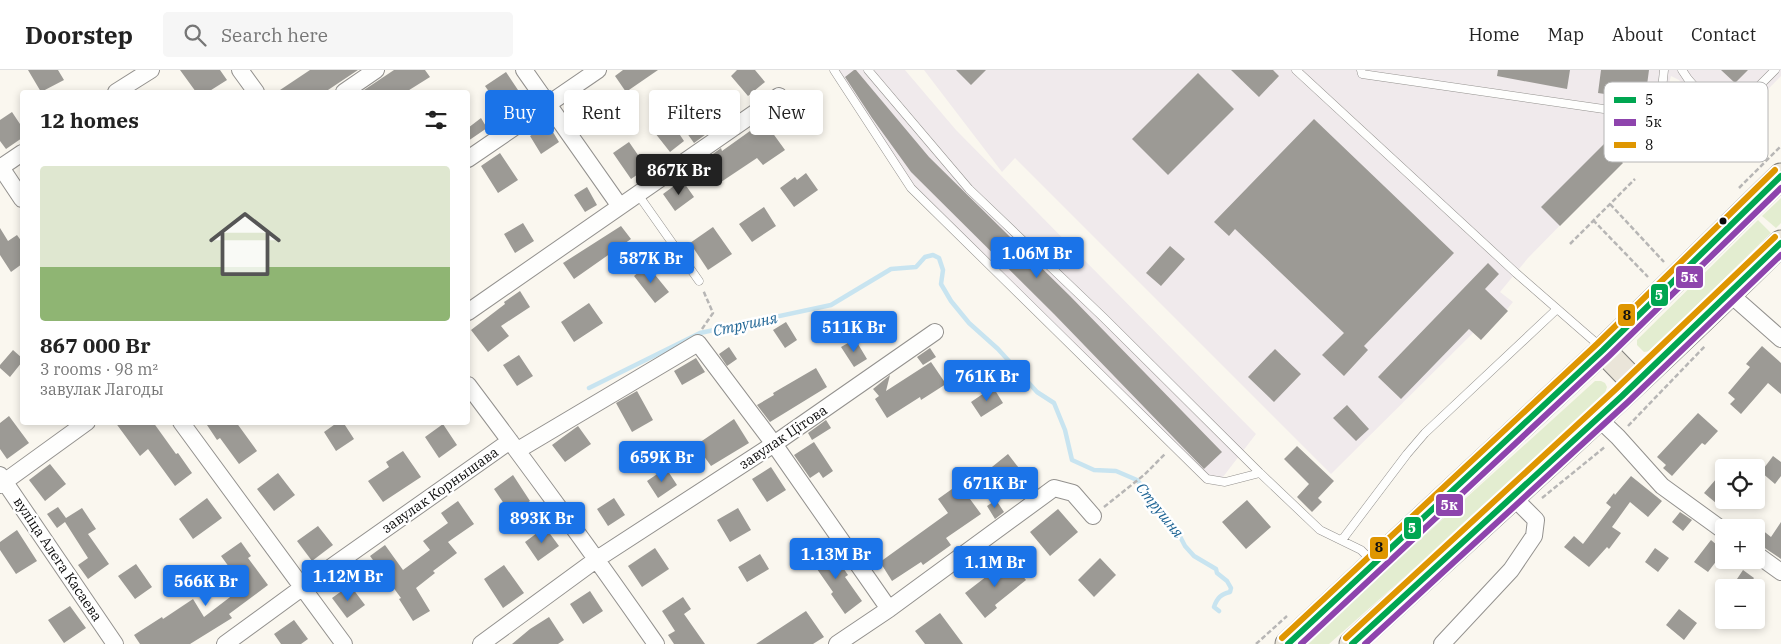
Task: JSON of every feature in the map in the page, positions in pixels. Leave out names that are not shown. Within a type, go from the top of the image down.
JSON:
[{"type":"main road","points":[[1288,644],[1603,350],[1781,176]]},
{"type":"main road","points":[[1352,644],[1598,418],[1730,294],[1781,243]]},
{"type":"main road","points":[[1603,350],[1635,383]]},
{"type":"street","points":[[119,90],[151,70]]},
{"type":"street","points":[[240,70],[255,90]]},
{"type":"street","points":[[347,90],[376,70]]},
{"type":"street","points":[[524,70],[538,90]]},
{"type":"street","points":[[554,100],[598,70]]},
{"type":"street","points":[[554,113],[619,206]]},
{"type":"street","points":[[470,311],[750,116]]},
{"type":"street","points":[[470,158],[503,135]]},
{"type":"street","points":[[20,155],[0,167],[20,195]]},
{"type":"street","points":[[1730,294],[1781,339]]},
{"type":"street","name":"завулак Цітова","points":[[482,644],[597,559],[774,444],[935,332]]},
{"type":"street","points":[[698,342],[774,444],[890,609]]},
{"type":"street","name":"завулак Корнышава","points":[[225,644],[303,587],[514,446],[698,342]]},
{"type":"street","points":[[470,388],[597,559],[656,644]]},
{"type":"street","points":[[1598,418],[1618,437],[1662,486],[1715,524]]},
{"type":"street","points":[[2,480],[83,425]]},
{"type":"street","points":[[182,425],[344,644]]},
{"type":"street","name":"вуліца Алега Касаева","points":[[2,480],[115,644]]},
{"type":"street","points":[[837,644],[890,609],[1054,488],[1073,493],[1093,516]]},
{"type":"street","points":[[1442,644],[1511,570],[1534,536],[1536,520],[1513,497]]},
{"type":"street","points":[[1765,560],[1781,572]]},
{"type":"lane","points":[[834,70],[911,188],[1207,479],[1226,482],[1260,473]]},
{"type":"lane","points":[[868,70],[969,188],[1260,473],[1320,530],[1361,550],[1375,564]]},
{"type":"lane","points":[[1296,70],[1603,350]]},
{"type":"lane","points":[[1361,70],[1362,74],[1604,109]]},
{"type":"lane","points":[[1682,70],[1691,82]]},
{"type":"lane","points":[[1763,82],[1775,70]]},
{"type":"lane","points":[[637,193],[699,281]]},
{"type":"lane","points":[[1342,540],[1426,433],[1557,309]]},
{"type":"path","points":[[1768,159],[1781,146]]},
{"type":"path","points":[[1734,192],[1765,162]]},
{"type":"path","points":[[1570,244],[1635,179]]},
{"type":"path","points":[[1610,204],[1664,262]]},
{"type":"path","points":[[1594,220],[1648,277],[1654,272]]},
{"type":"path","points":[[1658,267],[1671,255]]},
{"type":"path","points":[[698,342],[700,333],[713,313],[699,281]]},
{"type":"path","points":[[1119,495],[1144,475],[1173,446]]},
{"type":"path","points":[[1256,644],[1288,616]]},
{"type":"shaded area","points":[[835,70],[905,70],[956,130],[1256,434],[1216,486],[904,178]]},
{"type":"shaded area","points":[[924,70],[1781,70],[1781,76],[1768,89],[1768,82],[1681,82],[1671,76],[1669,82],[1604,82],[1604,162],[1622,162],[1528,258],[1500,292],[1513,302],[1483,338],[1475,331],[1331,474],[1015,158],[1002,172]]},
{"type":"green space","points":[[1781,198],[1781,223],[1776,228],[1762,216]]},
{"type":"green space","points":[[1758,220],[1771,233],[1650,351],[1644,352],[1637,345],[1637,340]]},
{"type":"green space","points":[[1595,381],[1605,383],[1607,387],[1605,393],[1427,557],[1329,644],[1305,644]]},
{"type":"building","points":[[28,70],[58,70],[64,80],[45,90],[40,90]]},
{"type":"building","points":[[180,70],[220,70],[227,80],[211,90],[195,90]]},
{"type":"building","points":[[310,70],[358,70],[328,90],[280,90]]},
{"type":"building","points":[[394,70],[425,70],[430,77],[409,90],[364,90]]},
{"type":"building","points":[[623,70],[658,70],[629,90],[625,90],[615,76]]},
{"type":"building","points":[[737,70],[755,70],[765,82],[755,90],[750,90],[748,96],[731,76]]},
{"type":"building","points":[[856,70],[929,157],[1070,296],[1222,452],[1204,469],[1054,314],[911,172],[845,77]]},
{"type":"building","points":[[956,70],[986,70],[971,85]]},
{"type":"building","points":[[1231,70],[1273,70],[1279,76],[1259,97]]},
{"type":"building","points":[[1498,70],[1570,70],[1567,89],[1497,76]]},
{"type":"building","points":[[1601,70],[1649,70],[1647,82],[1604,82],[1604,94],[1598,93]]},
{"type":"building","points":[[1721,70],[1748,70],[1736,82]]},
{"type":"building","points":[[506,72],[518,90],[488,90],[485,86]]},
{"type":"building","points":[[1198,73],[1234,109],[1168,175],[1132,139]]},
{"type":"building","points":[[12,112],[20,124],[20,139],[6,149],[0,141],[0,120]]},
{"type":"building","points":[[481,118],[485,125],[485,129],[470,140],[470,126]]},
{"type":"building","points":[[1314,119],[1454,253],[1364,346],[1368,350],[1344,376],[1322,355],[1344,333],[1235,229],[1229,236],[1214,222]]},
{"type":"building","points":[[750,131],[750,135],[774,135],[785,150],[763,165],[757,158],[718,184],[702,162],[721,148],[722,151]]},
{"type":"building","points":[[554,134],[559,142],[541,154],[530,136]]},
{"type":"building","points":[[657,135],[680,135],[684,141],[670,152]]},
{"type":"building","points":[[688,135],[705,135],[694,143]]},
{"type":"building","points":[[629,142],[647,168],[631,179],[613,153]]},
{"type":"building","points":[[1604,144],[1604,162],[1623,163],[1560,226],[1541,207]]},
{"type":"building","points":[[500,153],[518,180],[498,193],[481,166]]},
{"type":"building","points":[[806,173],[818,190],[794,207],[780,188],[795,177],[797,180]]},
{"type":"building","points":[[682,180],[694,197],[675,211],[663,194]]},
{"type":"building","points":[[587,187],[597,205],[585,212],[574,195]]},
{"type":"building","points":[[764,207],[776,226],[752,242],[739,224]]},
{"type":"building","points":[[523,223],[534,241],[515,253],[504,234]]},
{"type":"building","points":[[621,226],[631,239],[574,279],[563,263]]},
{"type":"building","points":[[713,227],[732,254],[708,270],[690,243]]},
{"type":"building","points":[[0,228],[8,241],[17,235],[20,239],[20,265],[11,272],[0,255]]},
{"type":"building","points":[[1170,246],[1185,259],[1161,286],[1146,273]]},
{"type":"building","points":[[1488,263],[1499,274],[1485,289],[1508,311],[1481,340],[1469,329],[1401,399],[1378,377]]},
{"type":"building","points":[[647,265],[669,292],[655,303],[634,276]]},
{"type":"building","points":[[520,291],[530,307],[501,326],[509,336],[488,352],[471,330]]},
{"type":"building","points":[[589,303],[603,323],[574,342],[561,322]]},
{"type":"building","points":[[786,322],[797,340],[785,348],[773,330]]},
{"type":"building","points":[[855,339],[867,359],[854,367],[841,347]]},
{"type":"building","points":[[1762,346],[1781,363],[1781,394],[1768,383],[1741,414],[1730,404],[1735,399],[1728,393],[1750,367],[1746,364]]},
{"type":"building","points":[[729,347],[737,359],[727,366],[719,354]]},
{"type":"building","points":[[930,348],[936,357],[923,365],[917,357]]},
{"type":"building","points":[[1275,349],[1301,374],[1274,402],[1248,377]]},
{"type":"building","points":[[13,350],[20,356],[20,364],[10,377],[0,368],[0,365]]},
{"type":"building","points":[[519,355],[533,376],[517,386],[503,365]]},
{"type":"building","points":[[696,358],[705,372],[682,385],[674,371]]},
{"type":"building","points":[[931,362],[946,384],[921,400],[920,397],[887,418],[875,399],[879,396],[873,389],[890,375],[886,391]]},
{"type":"building","points":[[816,368],[827,387],[770,422],[757,405],[774,395],[773,393]]},
{"type":"building","points":[[993,387],[1003,403],[981,417],[971,402]]},
{"type":"building","points":[[637,391],[653,420],[632,432],[616,403]]},
{"type":"building","points":[[1347,405],[1369,429],[1356,441],[1333,418]]},
{"type":"building","points":[[1698,413],[1718,431],[1705,445],[1702,443],[1672,476],[1663,468],[1666,465],[1657,457]]},
{"type":"building","points":[[9,416],[29,443],[7,459],[0,449],[0,423]]},
{"type":"building","points":[[734,419],[749,443],[711,466],[696,445]]},
{"type":"building","points":[[826,420],[831,428],[812,440],[808,433]]},
{"type":"building","points":[[117,425],[155,425],[192,473],[175,486],[148,449],[140,456]]},
{"type":"building","points":[[207,425],[238,425],[257,451],[239,464],[220,438],[217,440]]},
{"type":"building","points":[[334,425],[345,425],[354,439],[336,451],[324,432]]},
{"type":"building","points":[[444,425],[457,445],[439,458],[425,437]]},
{"type":"building","points":[[578,426],[591,444],[565,462],[552,445]]},
{"type":"building","points":[[814,442],[833,471],[823,478],[819,472],[810,478],[794,455]]},
{"type":"building","points":[[1297,446],[1334,481],[1318,498],[1322,502],[1312,512],[1297,497],[1309,484],[1284,459]]},
{"type":"building","points":[[403,451],[421,477],[383,502],[368,481],[389,467],[386,462]]},
{"type":"building","points":[[1008,454],[1035,489],[1026,496],[1021,489],[1009,499],[987,471]]},
{"type":"building","points":[[1773,456],[1781,462],[1781,476],[1775,484],[1765,475],[1765,467]]},
{"type":"building","points":[[50,464],[66,484],[45,501],[29,480]]},
{"type":"building","points":[[771,467],[786,490],[767,502],[752,479]]},
{"type":"building","points":[[666,468],[677,485],[658,498],[647,481]]},
{"type":"building","points":[[278,473],[295,495],[274,511],[257,489]]},
{"type":"building","points":[[513,475],[530,501],[511,514],[494,489]]},
{"type":"building","points":[[1631,476],[1662,501],[1648,517],[1630,502],[1612,527],[1621,533],[1609,549],[1607,547],[1589,567],[1564,547],[1574,536],[1583,544],[1611,507],[1606,503]]},
{"type":"building","points":[[1715,480],[1715,502],[1704,493]]},
{"type":"building","points":[[959,484],[981,514],[946,538],[951,545],[923,565],[921,562],[892,581],[880,562],[948,513],[938,499]]},
{"type":"building","points":[[207,498],[222,518],[193,539],[179,519]]},
{"type":"building","points":[[614,498],[625,515],[608,526],[597,509]]},
{"type":"building","points":[[996,500],[1004,512],[995,519],[987,506]]},
{"type":"building","points":[[1247,500],[1271,527],[1246,549],[1222,522]]},
{"type":"building","points":[[458,501],[474,524],[448,542],[457,553],[433,571],[435,573],[416,588],[430,611],[413,621],[399,599],[401,598],[370,556],[385,545],[403,570],[430,550],[423,541],[448,523],[441,513]]},
{"type":"building","points":[[58,507],[66,518],[82,508],[96,529],[88,534],[109,564],[88,579],[78,565],[88,558],[65,522],[57,528],[47,514]]},
{"type":"building","points":[[738,508],[751,530],[730,542],[717,520]]},
{"type":"building","points":[[1058,509],[1078,532],[1050,556],[1030,532]]},
{"type":"building","points":[[1680,512],[1692,520],[1683,531],[1672,522]]},
{"type":"building","points":[[1781,522],[1781,559],[1765,548],[1765,532],[1771,537]]},
{"type":"building","points":[[318,526],[333,545],[312,561],[297,541]]},
{"type":"building","points":[[545,527],[559,546],[538,561],[525,542]]},
{"type":"building","points":[[17,530],[37,561],[16,574],[0,550],[0,542]]},
{"type":"building","points":[[1711,540],[1715,543],[1715,563],[1708,572],[1694,562]]},
{"type":"building","points":[[241,542],[251,556],[248,558],[268,585],[229,614],[232,618],[190,644],[140,644],[134,635],[193,599],[204,617],[243,586],[221,556]]},
{"type":"building","points":[[828,546],[848,575],[845,577],[862,601],[845,614],[831,594],[833,592],[810,559]]},
{"type":"building","points":[[655,548],[669,569],[642,587],[628,566]]},
{"type":"building","points":[[1655,548],[1669,558],[1658,572],[1645,562]]},
{"type":"building","points":[[760,554],[769,569],[747,582],[738,567]]},
{"type":"building","points":[[1100,558],[1116,575],[1094,597],[1078,580]]},
{"type":"building","points":[[1009,559],[1026,580],[995,605],[997,608],[985,618],[965,593]]},
{"type":"building","points":[[136,564],[152,587],[135,599],[118,576]]},
{"type":"building","points":[[504,565],[524,593],[503,608],[484,579]]},
{"type":"building","points":[[1743,570],[1754,578],[1753,579],[1737,579]]},
{"type":"building","points":[[350,585],[365,605],[347,618],[332,598]]},
{"type":"building","points":[[590,591],[603,611],[583,624],[570,604]]},
{"type":"building","points":[[683,597],[691,609],[684,614],[705,644],[674,644],[668,635],[675,631],[662,611]]},
{"type":"building","points":[[70,606],[86,628],[64,643],[48,620]]},
{"type":"building","points":[[1679,609],[1697,623],[1684,640],[1666,625]]},
{"type":"building","points":[[806,611],[824,637],[813,644],[756,644]]},
{"type":"building","points":[[940,613],[963,644],[925,644],[915,631]]},
{"type":"building","points":[[549,617],[564,640],[558,644],[512,644],[530,629]]},
{"type":"building","points":[[294,620],[308,639],[301,644],[281,644],[274,634]]},
{"type":"waterway","name":"Струшня","points":[[589,388],[700,333],[831,305],[891,269],[916,267],[925,257],[933,255],[939,258],[943,270],[941,284],[951,301],[969,323],[998,349],[1037,392],[1054,403],[1065,430],[1072,460],[1094,470],[1116,471],[1137,480],[1173,523],[1185,546],[1194,556],[1216,569],[1217,573],[1227,581],[1231,588],[1230,592],[1220,597],[1214,607],[1219,611]]},
{"type":"transit line","name":"8","points":[[1282,638],[1597,344],[1775,170]]},
{"type":"transit line","name":"5","points":[[1288,644],[1603,350],[1781,176]]},
{"type":"transit line","name":"5к","points":[[1301,644],[1609,356],[1781,188]]},
{"type":"transit line","name":"8","points":[[1346,638],[1616,389],[1775,237]]},
{"type":"transit line","name":"5","points":[[1352,644],[1622,396],[1781,243]]},
{"type":"transit line","name":"5к","points":[[1365,644],[1628,402],[1781,255]]}]
